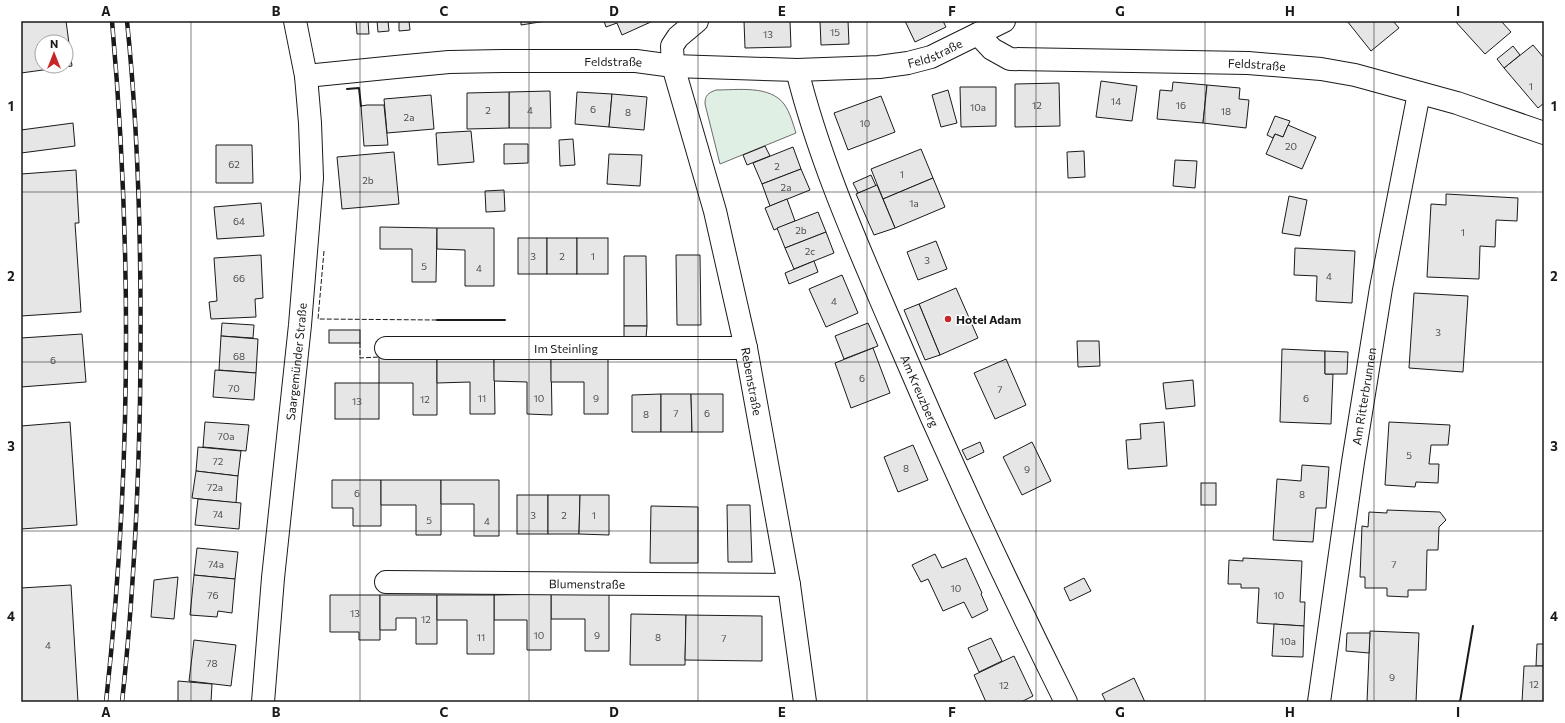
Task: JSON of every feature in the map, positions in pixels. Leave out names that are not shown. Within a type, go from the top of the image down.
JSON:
[{"type":"street","name":"Saargemünder Straße","points":[[263,702],[273,578],[300,325],[312,178],[310,123],[306,76],[295,21]]},
{"type":"street","name":"Rebenstraße","points":[[697,21],[678,37],[672,46],[673,66],[715,211],[746,348],[788,585],[805,702]]},
{"type":"street","points":[[978,34],[1004,21]]},
{"type":"street","name":"Feldstraße","points":[[306,76],[434,64],[502,61],[636,61],[673,66],[797,70],[879,67],[908,63],[931,57],[978,34],[992,49],[1010,59],[1209,62],[1289,65],[1355,75],[1488,112],[1544,133]]},
{"type":"street","name":"Am Kreuzberg","points":[[797,70],[806,106],[830,178],[941,441],[1030,632],[1066,702]]},
{"type":"street","name":"Am Ritterbrunnen","points":[[1319,702],[1352,469],[1381,288],[1419,93]]},
{"type":"street","name":"Im Steinling","points":[[386,348],[746,348]]},
{"type":"street","name":"Blumenstraße","points":[[386,582],[788,585]]},
{"type":"green space","points":[[743,89],[762,91],[778,98],[786,107],[796,133],[720,164],[705,104],[708,95],[716,90]]},
{"type":"building","points":[[21,21],[66,21],[68,34],[34,34],[34,71],[21,73]]},
{"type":"building","points":[[356,21],[368,21],[369,34],[357,34]]},
{"type":"building","points":[[377,21],[388,21],[389,31],[378,32]]},
{"type":"building","points":[[399,21],[409,21],[410,30],[399,31]]},
{"type":"building","points":[[521,21],[546,21],[521,25]]},
{"type":"building","points":[[604,21],[653,21],[622,35],[617,23],[606,27]]},
{"type":"building","points":[[744,21],[790,21],[791,47],[745,48]]},
{"type":"building","points":[[820,21],[848,21],[849,44],[821,45]]},
{"type":"building","points":[[905,21],[943,21],[946,27],[915,42]]},
{"type":"building","points":[[1347,21],[1393,21],[1399,28],[1371,51]]},
{"type":"building","points":[[1455,21],[1501,21],[1511,32],[1485,54]]},
{"type":"building","points":[[1533,45],[1544,58],[1544,103],[1538,108],[1504,68]]},
{"type":"building","points":[[1513,46],[1520,55],[1504,68],[1497,59]]},
{"type":"building","points":[[1101,81],[1137,86],[1132,121],[1096,117]]},
{"type":"building","points":[[1173,82],[1207,85],[1203,123],[1157,119],[1160,90],[1172,91]]},
{"type":"building","points":[[1059,83],[1060,126],[1015,127],[1015,84]]},
{"type":"building","points":[[1207,85],[1240,88],[1239,99],[1249,100],[1246,128],[1203,123]]},
{"type":"building","points":[[960,87],[996,87],[996,126],[961,127]]},
{"type":"building","points":[[948,90],[957,123],[941,127],[932,95]]},
{"type":"building","points":[[550,91],[551,128],[509,128],[509,92]]},
{"type":"building","points":[[509,92],[509,128],[467,129],[467,93]]},
{"type":"building","points":[[577,92],[612,94],[609,127],[575,124]]},
{"type":"building","points":[[612,94],[647,97],[644,130],[609,127]]},
{"type":"building","points":[[431,95],[434,129],[387,133],[384,99]]},
{"type":"building","points":[[881,96],[895,132],[848,150],[834,113]]},
{"type":"building","points":[[384,105],[388,145],[364,146],[361,106]]},
{"type":"building","points":[[1275,116],[1290,121],[1283,137],[1275,134],[1273,138],[1267,135]]},
{"type":"building","points":[[73,123],[75,146],[21,153],[21,130]]},
{"type":"building","points":[[1288,125],[1316,137],[1302,169],[1266,154],[1275,134],[1283,137]]},
{"type":"building","points":[[471,131],[474,162],[438,165],[436,133]]},
{"type":"building","points":[[573,139],[575,165],[560,166],[559,140]]},
{"type":"building","points":[[504,144],[528,144],[528,163],[504,164]]},
{"type":"building","points":[[216,145],[252,145],[253,183],[216,183]]},
{"type":"building","points":[[765,146],[770,156],[747,165],[743,155]]},
{"type":"building","points":[[793,147],[801,169],[762,184],[753,163]]},
{"type":"building","points":[[921,149],[933,178],[883,199],[871,169]]},
{"type":"building","points":[[1084,151],[1085,177],[1068,178],[1067,152]]},
{"type":"building","points":[[394,152],[399,204],[342,209],[337,157]]},
{"type":"building","points":[[609,154],[642,155],[640,186],[607,184]]},
{"type":"building","points":[[1175,160],[1197,161],[1195,188],[1173,186]]},
{"type":"building","points":[[801,169],[810,190],[770,206],[762,184]]},
{"type":"building","points":[[76,170],[79,223],[75,223],[81,312],[21,316],[21,174]]},
{"type":"building","points":[[871,175],[876,186],[858,193],[853,183]]},
{"type":"building","points":[[933,178],[945,207],[895,228],[883,199]]},
{"type":"building","points":[[877,185],[895,228],[874,235],[856,194]]},
{"type":"building","points":[[504,190],[505,211],[486,212],[485,191]]},
{"type":"building","points":[[1446,194],[1518,198],[1517,221],[1496,220],[1495,247],[1480,246],[1479,279],[1427,277],[1431,204],[1446,205]]},
{"type":"building","points":[[1289,196],[1307,200],[1300,236],[1282,233]]},
{"type":"building","points":[[787,199],[795,221],[774,230],[765,208]]},
{"type":"building","points":[[261,203],[264,236],[217,239],[214,207]]},
{"type":"building","points":[[818,212],[826,232],[785,248],[777,228]]},
{"type":"building","points":[[380,227],[437,228],[436,282],[412,282],[412,249],[380,249]]},
{"type":"building","points":[[437,228],[494,228],[494,286],[465,286],[465,250],[437,249]]},
{"type":"building","points":[[826,232],[834,253],[794,269],[785,248]]},
{"type":"building","points":[[518,238],[547,238],[547,274],[518,274]]},
{"type":"building","points":[[547,238],[577,238],[577,274],[547,274]]},
{"type":"building","points":[[577,238],[608,238],[608,274],[577,274]]},
{"type":"building","points":[[936,241],[947,269],[918,280],[907,252]]},
{"type":"building","points":[[1295,248],[1355,251],[1352,303],[1316,301],[1317,276],[1294,275]]},
{"type":"building","points":[[261,255],[263,298],[255,299],[256,317],[211,319],[209,302],[217,301],[214,258]]},
{"type":"building","points":[[676,255],[700,255],[701,325],[677,325]]},
{"type":"building","points":[[624,256],[646,256],[647,326],[624,326]]},
{"type":"building","points":[[814,261],[818,272],[789,284],[785,273]]},
{"type":"building","points":[[842,275],[858,313],[826,327],[809,289]]},
{"type":"building","points":[[956,288],[978,338],[940,355],[919,304]]},
{"type":"building","points":[[1414,293],[1468,296],[1463,372],[1409,368]]},
{"type":"building","points":[[919,304],[940,355],[925,360],[904,310]]},
{"type":"building","points":[[222,323],[254,325],[253,338],[221,336]]},
{"type":"building","points":[[868,323],[878,346],[844,359],[835,336]]},
{"type":"building","points":[[624,326],[647,326],[646,338],[624,338]]},
{"type":"building","points":[[329,330],[360,330],[360,343],[329,343]]},
{"type":"building","points":[[82,334],[86,382],[21,387],[21,338]]},
{"type":"building","points":[[221,336],[258,339],[256,373],[219,370]]},
{"type":"building","points":[[1077,341],[1099,341],[1100,366],[1078,367]]},
{"type":"building","points":[[873,348],[890,393],[851,408],[835,363]]},
{"type":"building","points":[[1282,349],[1325,351],[1325,374],[1333,374],[1331,424],[1280,422]]},
{"type":"building","points":[[1325,351],[1348,352],[1347,374],[1325,374]]},
{"type":"building","points":[[379,357],[437,357],[437,415],[413,415],[413,383],[379,383]]},
{"type":"building","points":[[437,357],[494,357],[495,414],[470,414],[470,382],[437,383]]},
{"type":"building","points":[[494,357],[551,357],[552,415],[527,414],[527,382],[494,381]]},
{"type":"building","points":[[551,357],[608,357],[608,414],[584,414],[584,382],[551,382]]},
{"type":"building","points":[[1006,359],[1026,405],[995,419],[974,373]]},
{"type":"building","points":[[215,370],[256,373],[254,400],[213,397]]},
{"type":"building","points":[[1193,380],[1195,406],[1166,409],[1163,383]]},
{"type":"building","points":[[335,383],[379,383],[379,419],[335,419]]},
{"type":"building","points":[[661,394],[661,432],[632,432],[632,395]]},
{"type":"building","points":[[661,394],[691,394],[692,432],[661,432]]},
{"type":"building","points":[[691,394],[723,394],[723,432],[692,432]]},
{"type":"building","points":[[70,422],[77,525],[21,529],[21,426]]},
{"type":"building","points":[[205,422],[249,425],[246,451],[203,447]]},
{"type":"building","points":[[1164,422],[1167,466],[1128,469],[1126,440],[1141,439],[1140,424]]},
{"type":"building","points":[[1389,422],[1450,425],[1448,445],[1431,445],[1429,464],[1439,464],[1438,483],[1416,482],[1415,487],[1385,485]]},
{"type":"building","points":[[980,442],[984,452],[967,460],[962,450]]},
{"type":"building","points":[[1032,442],[1051,481],[1022,495],[1003,457]]},
{"type":"building","points":[[913,445],[928,480],[898,492],[884,457]]},
{"type":"building","points":[[198,447],[241,451],[238,476],[196,471]]},
{"type":"building","points":[[1302,465],[1329,467],[1326,508],[1316,508],[1313,542],[1273,540],[1277,479],[1301,481]]},
{"type":"building","points":[[196,471],[238,476],[236,503],[192,498]]},
{"type":"building","points":[[332,480],[381,480],[381,526],[353,526],[353,508],[332,508]]},
{"type":"building","points":[[381,480],[441,480],[441,535],[416,535],[416,505],[381,505]]},
{"type":"building","points":[[441,480],[499,480],[499,536],[474,536],[474,504],[441,504]]},
{"type":"building","points":[[1201,483],[1216,483],[1216,505],[1201,505]]},
{"type":"building","points":[[517,495],[548,495],[548,534],[517,534]]},
{"type":"building","points":[[548,495],[580,495],[579,534],[548,534]]},
{"type":"building","points":[[580,495],[609,495],[609,535],[579,534]]},
{"type":"building","points":[[198,499],[241,503],[239,529],[195,525]]},
{"type":"building","points":[[727,505],[750,505],[752,562],[728,562]]},
{"type":"building","points":[[651,506],[698,507],[698,563],[650,563]]},
{"type":"building","points":[[1387,510],[1440,512],[1446,520],[1439,527],[1438,550],[1427,550],[1426,590],[1408,590],[1408,597],[1387,596],[1387,588],[1365,588],[1365,577],[1360,577],[1362,526],[1368,527],[1369,512],[1387,513]]},
{"type":"building","points":[[197,548],[238,552],[235,579],[194,575]]},
{"type":"building","points":[[935,554],[942,568],[966,558],[988,610],[972,618],[964,602],[943,611],[928,579],[921,582],[912,565]]},
{"type":"building","points":[[1243,558],[1302,561],[1300,602],[1305,602],[1304,626],[1257,623],[1259,588],[1241,588],[1241,584],[1228,584],[1229,560],[1243,561]]},
{"type":"building","points":[[194,575],[235,579],[232,613],[218,611],[217,617],[190,615]]},
{"type":"building","points":[[178,577],[174,619],[151,617],[154,580]]},
{"type":"building","points":[[1084,578],[1091,591],[1070,601],[1064,588]]},
{"type":"building","points":[[71,585],[78,702],[21,702],[21,588]]},
{"type":"building","points":[[551,594],[609,594],[609,651],[585,651],[585,619],[551,619]]},
{"type":"building","points":[[551,594],[551,650],[527,650],[527,620],[494,620],[494,595]]},
{"type":"building","points":[[330,595],[380,595],[380,640],[359,640],[359,632],[330,632]]},
{"type":"building","points":[[380,595],[437,595],[437,644],[416,644],[416,618],[396,618],[396,630],[380,630]]},
{"type":"building","points":[[437,595],[494,595],[494,654],[467,654],[467,620],[437,620]]},
{"type":"building","points":[[631,614],[686,615],[685,665],[630,665]]},
{"type":"building","points":[[686,615],[762,616],[762,661],[685,660]]},
{"type":"building","points":[[1274,624],[1304,626],[1303,657],[1272,656]]},
{"type":"building","points":[[1370,631],[1419,633],[1416,702],[1367,702]]},
{"type":"building","points":[[1347,633],[1370,633],[1369,653],[1346,651]]},
{"type":"building","points":[[991,638],[1002,661],[979,672],[968,648]]},
{"type":"building","points":[[194,640],[236,645],[231,686],[189,681]]},
{"type":"building","points":[[1537,644],[1544,644],[1544,666],[1536,666]]},
{"type":"building","points":[[1014,656],[1033,696],[1021,702],[986,702],[974,675]]},
{"type":"building","points":[[1524,666],[1544,666],[1544,702],[1522,702]]},
{"type":"building","points":[[1134,678],[1145,702],[1106,702],[1102,694]]},
{"type":"building","points":[[178,681],[212,684],[211,702],[178,702]]},
{"type":"railway","points":[[106,702],[120,532],[126,362],[123,191],[119,106],[112,21]]},
{"type":"railway","points":[[122,702],[134,552],[141,353],[137,163],[135,116],[127,21]]},
{"type":"fence","points":[[324,251],[318,319],[437,320]]},
{"type":"fence","points":[[360,343],[360,358],[379,357]]},
{"type":"wall","points":[[347,89],[359,88],[361,106]]},
{"type":"wall","points":[[437,320],[505,320]]},
{"type":"wall","points":[[1460,702],[1473,626]]},
{"type":"place","name":"Hotel Adam","points":[[948,319]]}]
